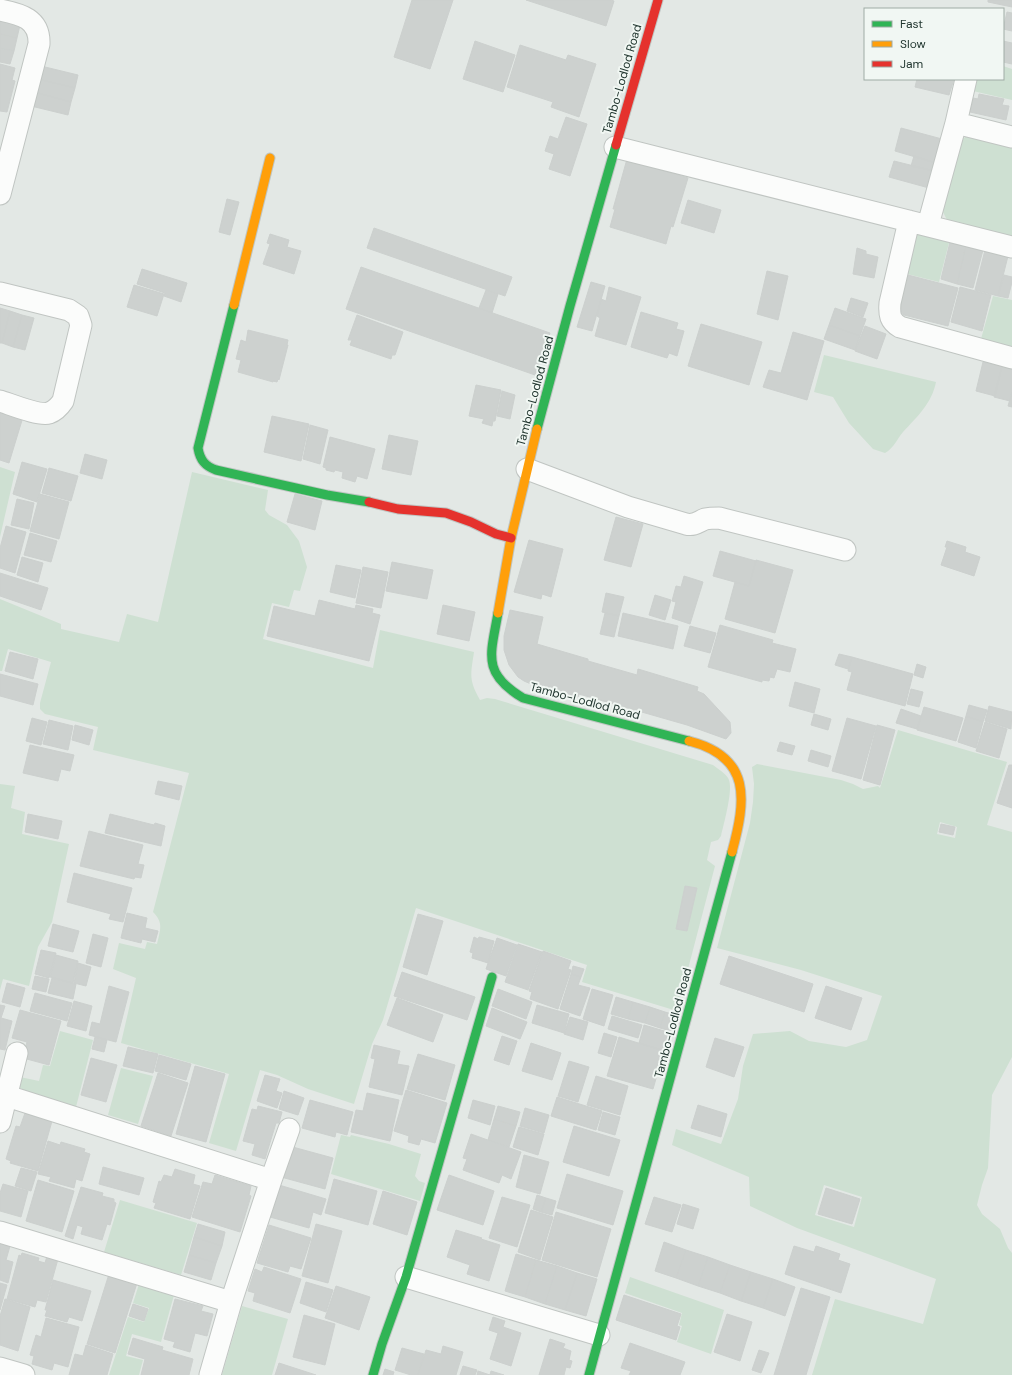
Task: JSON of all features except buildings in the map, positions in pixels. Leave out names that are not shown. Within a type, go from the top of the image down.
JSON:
[{"type":"street","name":"Tambo-Lodlod Road","points":[[589,1375],[725,878],[742,808],[741,793],[736,771],[735,758],[694,742],[529,700],[512,691],[498,679],[493,670],[491,654],[511,538],[527,469],[564,328],[658,0]]},
{"type":"street","points":[[0,194],[39,44],[37,28],[23,16],[4,7]]},
{"type":"street","points":[[966,80],[956,123],[890,303],[890,315],[891,320],[900,327],[1012,358]]},
{"type":"street","points":[[956,123],[1012,137]]},
{"type":"street","points":[[615,147],[1012,247]]},
{"type":"street","points":[[270,158],[198,448],[202,463],[216,470],[398,509],[446,513],[471,522],[496,534],[511,538]]},
{"type":"street","points":[[0,293],[69,310],[78,316],[80,325],[63,401],[59,407],[54,411],[42,414],[0,401]]},
{"type":"street","points":[[527,469],[628,508],[686,524],[694,525],[705,519],[719,518],[846,550]]},
{"type":"street","points":[[373,1375],[384,1338],[406,1277],[492,977]]},
{"type":"street","points":[[0,1122],[17,1053]]},
{"type":"street","points":[[7,1096],[271,1180]]},
{"type":"street","points":[[210,1375],[231,1302],[271,1180],[290,1130]]},
{"type":"street","points":[[0,1232],[231,1302]]},
{"type":"street","points":[[406,1277],[600,1335]]},
{"type":"street","points":[[0,1368],[23,1375]]},
{"type":"green space","points":[[1004,66],[1012,69],[1012,100],[973,91],[975,80],[1004,80]]},
{"type":"green space","points":[[968,135],[1012,145],[1012,238],[951,222],[947,220],[943,212],[961,140]]},
{"type":"green space","points":[[916,232],[950,239],[939,282],[907,274]]},
{"type":"green space","points":[[993,296],[1012,300],[1012,347],[981,339]]},
{"type":"green space","points":[[824,355],[936,382],[931,397],[923,409],[893,446],[885,453],[873,449],[849,423],[833,397],[814,392]]},
{"type":"green space","points":[[0,467],[15,472],[0,537]]},
{"type":"green space","points":[[192,472],[268,490],[265,510],[269,515],[287,525],[299,541],[307,567],[300,591],[294,590],[289,607],[272,603],[263,639],[373,668],[380,630],[474,652],[471,676],[476,693],[480,700],[487,698],[495,699],[713,765],[726,776],[729,780],[730,792],[726,815],[721,836],[718,840],[711,842],[707,860],[715,866],[677,1011],[582,982],[587,965],[416,908],[383,1020],[372,1044],[354,1104],[308,1089],[277,1075],[260,1070],[236,1151],[209,1143],[229,1074],[121,1043],[136,978],[113,969],[119,943],[145,949],[147,942],[157,944],[160,923],[153,912],[189,773],[93,750],[98,727],[45,714],[40,709],[40,703],[51,662],[8,649],[2,671],[0,671],[0,599],[61,624],[61,629],[119,642],[127,614],[158,622]]},
{"type":"green space","points":[[898,730],[1007,762],[987,825],[1012,832],[1012,1057],[992,1095],[988,1168],[977,1205],[982,1214],[1000,1229],[1008,1248],[1012,1253],[1012,1375],[812,1375],[835,1299],[923,1324],[936,1279],[797,1228],[750,1206],[749,1177],[672,1145],[676,1129],[721,1144],[738,1099],[743,1066],[753,1034],[790,1031],[809,1041],[846,1047],[867,1040],[882,996],[801,970],[717,948],[750,823],[754,784],[752,767],[757,764],[841,780],[863,789],[878,786],[880,788]],"holes":[[[940,822],[957,827],[955,838],[937,834]],[[824,1185],[862,1197],[854,1227],[815,1215]]]},
{"type":"green space","points":[[0,784],[15,786],[11,808],[25,812],[22,834],[69,844],[52,922],[38,947],[29,986],[3,979],[0,990]]},
{"type":"green space","points":[[60,1031],[93,1040],[76,1107],[19,1087],[20,1077],[39,1081],[43,1065],[50,1066]]},
{"type":"green space","points":[[121,1068],[153,1076],[138,1124],[108,1115]]},
{"type":"green space","points":[[341,1135],[350,1137],[351,1135],[389,1144],[421,1154],[415,1176],[419,1181],[425,1183],[420,1201],[331,1174]]},
{"type":"green space","points":[[120,1200],[197,1223],[181,1275],[104,1252]]},
{"type":"green space","points":[[630,1277],[724,1310],[711,1354],[677,1342],[682,1326],[679,1325],[682,1313],[625,1293]]},
{"type":"green space","points":[[139,1284],[174,1295],[161,1342],[132,1334],[126,1356],[143,1360],[139,1375],[109,1375],[128,1317],[144,1322],[149,1308],[133,1303]]},
{"type":"green space","points":[[242,1306],[288,1319],[272,1375],[222,1375]]},
{"type":"traffic: fast","points":[[537,429],[616,145]]},
{"type":"traffic: fast","points":[[234,305],[198,448],[202,459],[209,467],[216,470],[327,495],[369,502]]},
{"type":"traffic: fast","points":[[498,613],[493,640],[492,662],[500,680],[523,698],[689,741]]},
{"type":"traffic: fast","points":[[589,1375],[732,852]]},
{"type":"traffic: fast","points":[[373,1375],[382,1344],[406,1277],[492,977]]},
{"type":"traffic: slow","points":[[234,305],[270,158]]},
{"type":"traffic: slow","points":[[498,613],[511,538],[537,429]]},
{"type":"traffic: slow","points":[[689,741],[710,748],[724,758],[734,769],[739,783],[741,798],[740,815],[732,852]]},
{"type":"traffic: jam","points":[[616,145],[658,0]]},
{"type":"traffic: jam","points":[[369,502],[398,509],[446,513],[471,522],[496,534],[511,538]]}]
